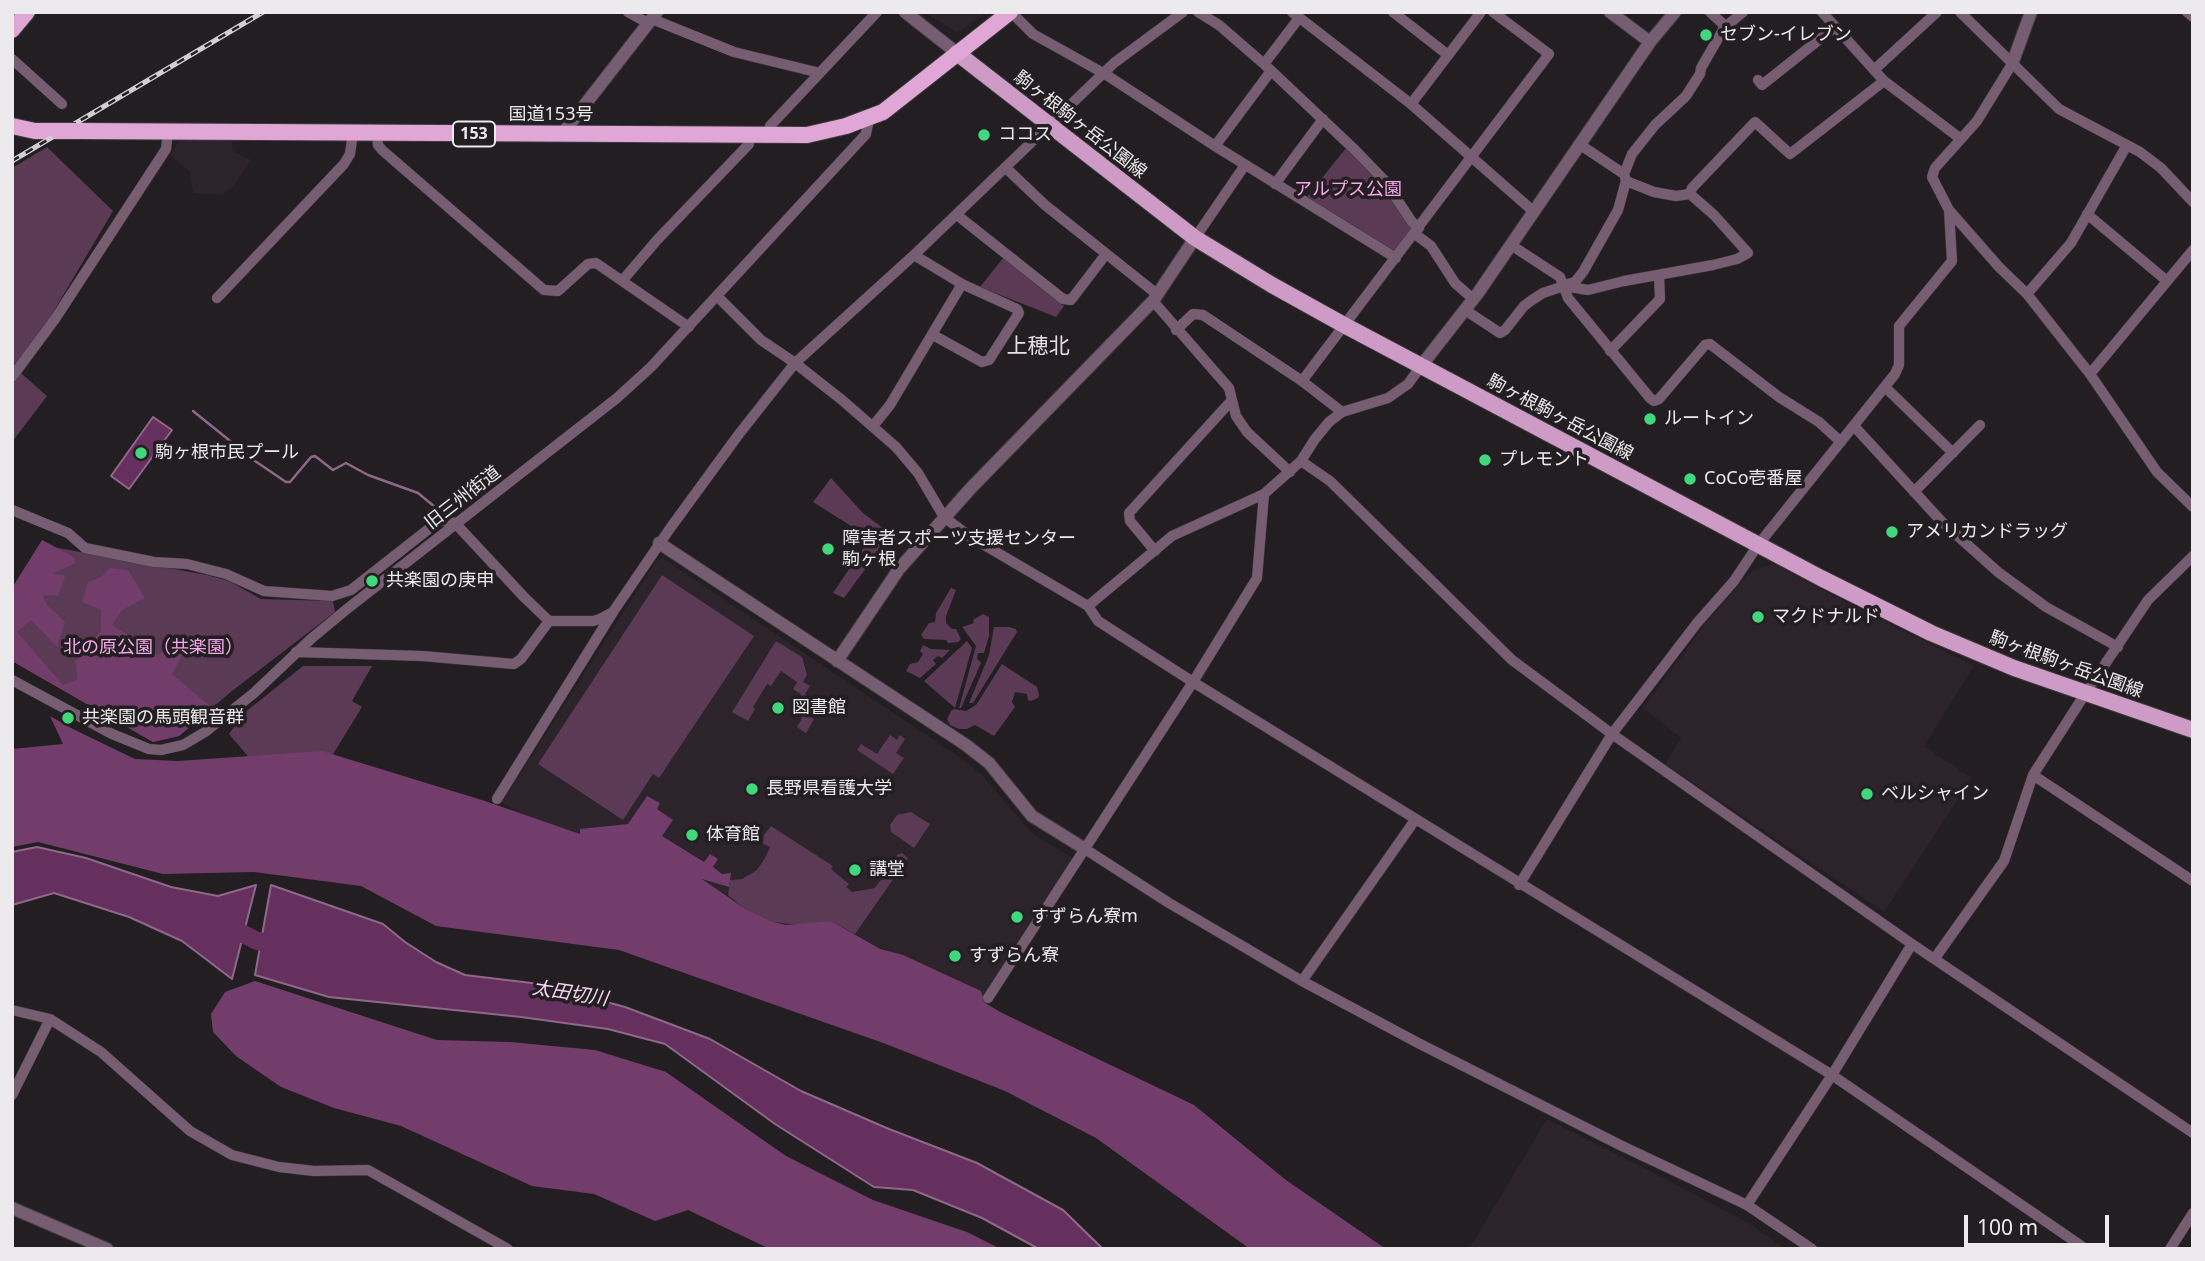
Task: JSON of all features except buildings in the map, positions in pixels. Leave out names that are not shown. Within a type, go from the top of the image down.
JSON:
[{"type":"highway","points":[[12,30],[27,12]]},
{"type":"highway","name":"国道153号","points":[[12,126],[35,131],[807,135],[828,132],[869,119],[895,104],[1010,12]]},
{"type":"main road","name":"駒ヶ根駒ヶ岳公園線","points":[[957,53],[1195,238],[1344,325],[1758,545],[1931,633],[2014,668],[2193,730]]},
{"type":"street","points":[[628,12],[652,18],[734,52],[820,73]]},
{"type":"street","points":[[769,134],[770,126],[877,12]]},
{"type":"street","points":[[905,12],[957,53]]},
{"type":"street","points":[[1010,12],[1033,34],[1105,74],[1275,184],[1396,258]]},
{"type":"street","points":[[497,799],[659,543],[739,434],[796,363],[1125,55],[1183,12]]},
{"type":"street","points":[[1198,12],[1219,25],[1268,68],[1384,180],[1455,283],[1472,298]]},
{"type":"street","points":[[1392,12],[1448,55]]},
{"type":"street","points":[[1411,104],[1481,12]]},
{"type":"street","points":[[1302,381],[1549,54],[1493,12]]},
{"type":"street","points":[[1610,12],[1650,42]]},
{"type":"street","points":[[1088,606],[1172,536],[1264,494],[1301,461],[1329,422],[1342,412],[1388,398],[1408,384],[1478,293],[1650,42],[1675,12]]},
{"type":"street","points":[[1710,12],[1724,28]]},
{"type":"street","points":[[1465,310],[1503,332],[1532,300],[1542,293],[1574,282],[1589,262],[1618,210],[1625,177],[1638,145],[1693,85],[1724,28],[1743,12]]},
{"type":"street","points":[[1822,12],[1884,81],[1961,139]]},
{"type":"street","points":[[1874,70],[1937,12]]},
{"type":"street","points":[[1960,12],[2059,109],[2127,145],[2161,168],[2193,202]]},
{"type":"street","points":[[2031,12],[2012,64],[1977,121],[1934,168],[1932,177],[1949,210],[1973,239],[2027,294],[2090,374],[2157,471],[2193,507]]},
{"type":"street","points":[[2187,12],[2193,18]]},
{"type":"street","points":[[1215,146],[1268,68],[1296,15],[1411,104],[1533,211]]},
{"type":"street","points":[[562,134],[652,18]]},
{"type":"street","points":[[1758,80],[1762,85],[1835,27]]},
{"type":"street","points":[[12,59],[62,104]]},
{"type":"street","points":[[1690,194],[1692,188],[1755,122],[1790,154],[1884,81]]},
{"type":"street","name":"旧三州街道","points":[[12,680],[135,746],[161,750],[183,745],[205,732],[254,693],[296,652],[617,398],[651,367],[866,134],[869,119]]},
{"type":"street","points":[[1275,184],[1323,120]]},
{"type":"street","points":[[12,377],[55,319],[166,149],[168,132]]},
{"type":"street","points":[[218,298],[344,164],[350,154],[353,133]]},
{"type":"street","points":[[377,134],[378,145],[382,150],[544,290],[558,291],[588,264],[596,263],[689,327]]},
{"type":"street","points":[[622,281],[657,240],[749,144],[749,135]]},
{"type":"street","points":[[1564,286],[1588,290],[1713,265],[1737,259],[1748,253],[1714,215],[1690,194],[1676,196],[1654,192],[1625,177],[1579,144]]},
{"type":"street","points":[[2027,294],[2037,279],[2064,253],[2127,145]]},
{"type":"street","points":[[837,660],[899,569],[944,517],[1156,298],[1245,165]]},
{"type":"street","points":[[1006,168],[1045,205],[1156,298],[1176,330],[1229,388],[1236,416],[1247,432],[1290,472]]},
{"type":"street","points":[[1519,884],[1612,734],[1697,623],[1734,581],[1758,545],[1885,387],[1899,365],[1899,326],[1952,261],[1949,210]]},
{"type":"street","points":[[2087,214],[2167,281]]},
{"type":"street","points":[[957,215],[1063,299],[1071,300],[1106,254]]},
{"type":"street","points":[[1511,245],[1560,277],[1568,298],[1654,401],[1659,399],[1705,345],[1710,344],[1779,397],[1808,413],[1841,442]]},
{"type":"street","points":[[2090,374],[2193,250]]},
{"type":"street","points":[[914,255],[962,285],[1017,309],[1019,313],[989,360],[982,362],[933,335]]},
{"type":"street","points":[[1611,351],[1660,299],[1659,275]]},
{"type":"street","points":[[873,426],[890,405],[962,285]]},
{"type":"street","points":[[717,296],[761,340],[796,363],[896,447],[918,473],[944,517],[969,536],[1088,606],[1098,621],[1193,682],[1832,1075],[2086,1249]]},
{"type":"street","points":[[1176,330],[1193,314],[1203,315],[1302,381],[1342,412]]},
{"type":"street","points":[[1885,387],[1953,453]]},
{"type":"street","points":[[1156,551],[1130,521],[1129,513],[1232,400]]},
{"type":"street","points":[[1914,492],[1980,425]]},
{"type":"street","points":[[1854,426],[1942,522],[1998,572],[2046,607],[2118,647]]},
{"type":"street","points":[[1301,461],[1330,481],[1512,660],[1612,734],[1912,944],[2193,1133]]},
{"type":"street","points":[[988,998],[1193,682],[1257,578],[1264,494]]},
{"type":"street","points":[[12,510],[68,533],[85,548],[226,573],[264,591],[331,596],[351,590],[440,520],[456,523],[549,621],[593,621],[613,612]]},
{"type":"street","points":[[659,543],[967,745],[989,763],[1031,816],[1169,903],[1302,981],[1503,1086],[1747,1205],[1812,1249]]},
{"type":"street","points":[[1935,958],[2004,861],[2033,775],[2148,600],[2193,556]]},
{"type":"street","points":[[296,652],[422,656],[514,664],[521,659],[549,621]]},
{"type":"street","points":[[2033,775],[2193,881]]},
{"type":"street","points":[[1302,981],[1415,820]]},
{"type":"street","points":[[1747,1205],[1832,1075],[1912,944]]},
{"type":"street","points":[[12,1010],[50,1019],[101,1052],[190,1131],[232,1155],[279,1167],[314,1171],[368,1170],[508,1249]]},
{"type":"street","points":[[12,1096],[50,1019]]},
{"type":"street","points":[[12,1208],[107,1249]]},
{"type":"street","points":[[2170,1249],[2193,1213]]},
{"type":"shaded area","points":[[924,12],[982,12],[983,14],[958,33]]},
{"type":"shaded area","points":[[179,140],[232,140],[233,151],[251,160],[233,187],[222,195],[193,193],[190,172],[170,155]]},
{"type":"shaded area","points":[[42,540],[74,557],[76,563],[53,573],[65,576],[58,596],[42,595],[48,606],[65,622],[57,647],[31,620],[17,632],[63,685],[78,679],[75,661],[101,631],[101,610],[82,602],[88,582],[101,577],[110,568],[128,570],[145,598],[122,610],[112,625],[158,655],[168,647],[186,648],[172,674],[212,708],[179,736],[153,742],[12,661],[12,588]]},
{"type":"shaded area","name":"長野県看護大学","points":[[663,558],[965,761],[982,775],[1033,834],[1074,859],[976,1011],[557,837],[502,802],[656,561]]},
{"type":"shaded area","points":[[1774,564],[1974,666],[1924,746],[1972,778],[1884,912],[1665,764],[1681,738],[1643,708],[1706,623],[1751,571]]},
{"type":"shaded area","points":[[50,716],[135,759],[178,761],[322,751],[485,801],[580,834],[580,829],[628,824],[647,796],[660,803],[657,809],[673,820],[662,836],[704,862],[710,854],[718,859],[713,867],[722,874],[731,873],[729,887],[702,879],[744,908],[786,925],[831,921],[880,949],[903,955],[981,991],[985,1003],[1002,1013],[1194,1105],[1286,1180],[1386,1249],[1250,1249],[1096,1138],[1005,1091],[886,1044],[619,950],[436,926],[361,886],[254,872],[163,874],[38,842],[12,847],[12,749],[63,744]]},
{"type":"shaded area","points":[[255,981],[437,1040],[510,1042],[595,1050],[666,1072],[786,1156],[873,1200],[967,1232],[1001,1249],[770,1249],[688,1210],[655,1221],[594,1194],[532,1186],[401,1126],[334,1108],[281,1087],[236,1056],[213,1032],[211,1014],[225,992]]},
{"type":"shaded area","points":[[1547,1119],[1750,1224],[1786,1249],[1469,1249]]},
{"type":"green space","points":[[47,147],[113,211],[49,319],[14,367],[47,396],[12,442],[12,168]]},
{"type":"green space","name":"アルプス公園","points":[[1346,148],[1380,183],[1411,226],[1411,231],[1396,250],[1389,250],[1306,198]]},
{"type":"green space","points":[[1004,257],[1064,306],[1056,317],[980,287]]},
{"type":"green space","points":[[831,478],[863,513],[891,534],[844,598],[833,593],[870,538],[813,502]]},
{"type":"green space","name":"北の原公園（共楽園）","points":[[42,545],[207,575],[229,581],[261,599],[333,601],[335,612],[232,691],[179,736],[153,742],[12,661],[12,595]]},
{"type":"green space","points":[[662,575],[754,636],[659,778],[653,774],[623,820],[538,764]]},
{"type":"green space","points":[[951,588],[956,590],[946,623],[956,629],[961,639],[948,643],[946,640],[924,639],[921,635],[929,623],[935,622],[936,613]]},
{"type":"green space","points":[[983,614],[989,617],[989,636],[984,653],[978,653],[977,658],[981,663],[959,708],[976,646],[962,627],[974,623],[973,620]]},
{"type":"green space","points":[[994,627],[1009,627],[1017,632],[973,703],[969,703],[989,655]]},
{"type":"green space","points":[[776,641],[802,657],[807,675],[803,682],[810,686],[805,694],[811,698],[808,702],[813,705],[809,711],[814,714],[806,733],[797,727],[804,705],[797,700],[801,694],[793,689],[797,682],[781,671],[771,686],[767,684],[748,721],[732,712]]},
{"type":"green space","points":[[967,641],[972,648],[955,708],[924,681]]},
{"type":"green space","points":[[923,645],[931,649],[950,650],[942,658],[938,656],[933,660],[936,664],[920,678],[906,671],[910,664],[918,662],[923,654],[920,651]]},
{"type":"green space","points":[[1002,664],[1037,687],[1038,698],[1031,701],[1028,700],[1027,694],[1015,692],[1012,702],[1015,707],[994,736],[975,725],[959,729],[950,725],[947,719],[951,711],[966,711],[976,705]]},
{"type":"green space","points":[[303,666],[372,666],[352,701],[362,707],[319,777],[258,768],[229,734],[244,713]]},
{"type":"green space","points":[[890,735],[897,740],[900,735],[905,739],[896,753],[904,758],[893,774],[857,750],[861,744],[877,754]]},
{"type":"green space","points":[[911,812],[930,824],[914,848],[891,832],[890,825],[897,815]]},
{"type":"green space","points":[[771,826],[833,866],[831,869],[849,884],[846,887],[852,892],[875,888],[883,877],[876,872],[886,857],[893,862],[897,855],[902,853],[908,858],[855,934],[831,921],[801,925],[773,922],[744,908],[728,895],[730,880],[742,879],[757,870],[765,858],[770,847],[763,844],[764,835]]},
{"type":"water","name":"駒ヶ根市民プール","points":[[153,417],[172,430],[129,489],[111,476]]},
{"type":"water","points":[[37,847],[86,858],[171,887],[218,896],[256,885],[232,979],[182,941],[129,917],[54,893],[12,905],[12,852]]},
{"type":"water","points":[[271,885],[383,924],[436,962],[465,975],[540,984],[625,1007],[710,1039],[801,1091],[977,1163],[1063,1210],[1103,1249],[1039,1249],[982,1218],[913,1190],[874,1187],[775,1124],[665,1044],[608,1029],[329,997],[255,975]]},
{"type":"waterway","points":[[193,411],[255,461],[286,482],[290,482],[311,457],[315,456],[333,470],[346,463],[368,475],[418,493],[435,507]]},
{"type":"waterway","name":"太田切川","points":[[222,923],[255,940],[283,948]]},
{"type":"railway","points":[[12,161],[263,12]]},
{"type":"place","name":"セブン-イレブン","points":[[1706,35]]},
{"type":"place","name":"ココス","points":[[984,135]]},
{"type":"place","name":"ルートイン","points":[[1650,419]]},
{"type":"place","name":"駒ヶ根市民プール","points":[[141,453]]},
{"type":"place","name":"プレモント","points":[[1485,460]]},
{"type":"place","name":"CoCo壱番屋","points":[[1690,479]]},
{"type":"place","name":"アメリカンドラッグ","points":[[1892,532]]},
{"type":"place","name":"障害者スポーツ支援センター 駒ヶ根","points":[[828,549]]},
{"type":"place","name":"共楽園の庚申","points":[[372,581]]},
{"type":"place","name":"マクドナルド","points":[[1758,617]]},
{"type":"place","name":"図書館","points":[[778,708]]},
{"type":"place","name":"共楽園の馬頭観音群","points":[[68,718]]},
{"type":"place","name":"長野県看護大学","points":[[752,789]]},
{"type":"place","name":"ベルシャイン","points":[[1867,794]]},
{"type":"place","name":"体育館","points":[[692,835]]},
{"type":"place","name":"講堂","points":[[855,870]]},
{"type":"place","name":"すずらん寮m","points":[[1017,917]]},
{"type":"place","name":"すずらん寮","points":[[955,956]]},
{"type":"district","name":"上穂北","points":[[1038,347]]}]
